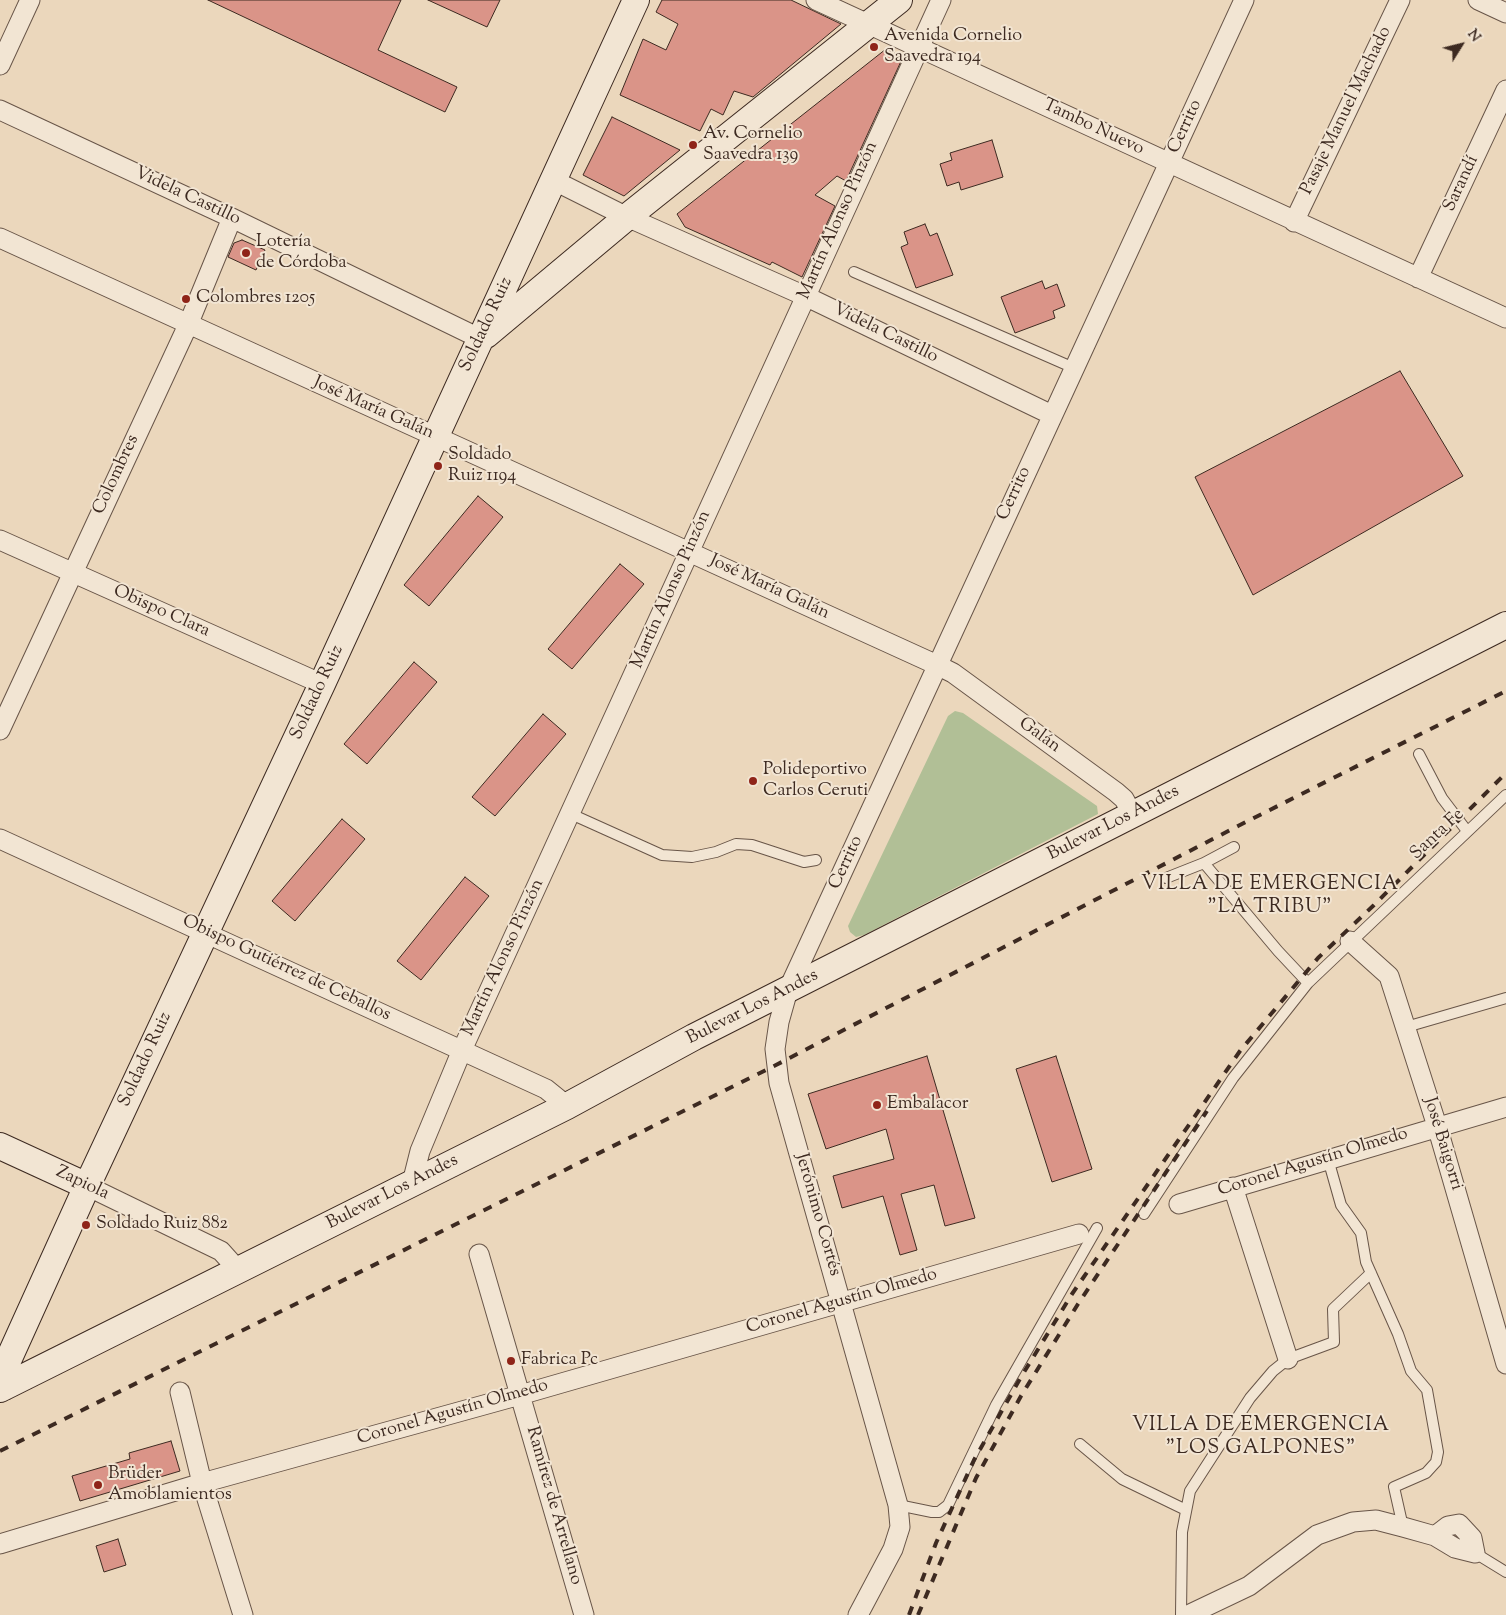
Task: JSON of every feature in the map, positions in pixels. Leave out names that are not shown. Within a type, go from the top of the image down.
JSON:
[{"type":"main road","name":"Soldado Ruiz","points":[[2,1388],[6,1365],[87,1186],[482,339],[636,0]]},
{"type":"main road","points":[[482,339],[628,217],[900,0]]},
{"type":"main road","name":"Bulevar Los Andes","points":[[2,1388],[567,1106],[788,990],[1506,625]]},
{"type":"main road","name":"Zapiola","points":[[0,1146],[87,1186]]},
{"type":"street","points":[[2,58],[30,0]]},
{"type":"street","name":"Tambo Nuevo","points":[[816,0],[1294,222],[1506,318]]},
{"type":"street","name":"Martín Alonso Pinzón","points":[[412,1183],[420,1151],[462,1050],[941,0]]},
{"type":"street","name":"Cerrito","points":[[788,990],[1244,0]]},
{"type":"street","name":"Pasaje Manuel Machado","points":[[1294,222],[1400,0]]},
{"type":"street","points":[[1478,0],[1506,13]]},
{"type":"street","name":"Sarandí","points":[[1418,278],[1506,90]]},
{"type":"street","name":"Videla Castillo","points":[[0,110],[232,218],[482,339]]},
{"type":"street","name":"Videla Castillo","points":[[553,180],[628,217],[805,296],[1052,415]]},
{"type":"street","name":"Colombres","points":[[0,730],[188,325],[232,218]]},
{"type":"street","name":"José María Galán","points":[[0,238],[937,665]]},
{"type":"street","name":"Obispo Clara","points":[[0,540],[322,684]]},
{"type":"street","name":"Galán","points":[[937,665],[953,673],[1116,792],[1124,799],[1133,815]]},
{"type":"street","name":"Obispo Gutiérrez de Ceballos","points":[[0,838],[546,1089],[567,1106]]},
{"type":"street","name":"José Baigorri","points":[[1350,941],[1389,976],[1437,1126],[1506,1364]]},
{"type":"street","name":"Jerónimo Cortés","points":[[788,990],[775,1049],[776,1065],[898,1506],[900,1527],[893,1549],[858,1615]]},
{"type":"street","name":"Coronel Agustín Olmedo","points":[[1179,1204],[1506,1107]]},
{"type":"street","name":"Zapiola","points":[[87,1186],[221,1251],[238,1270]]},
{"type":"street","points":[[1233,1187],[1288,1359]]},
{"type":"street","name":"Coronel Agustín Olmedo","points":[[0,1544],[202,1483],[520,1395],[1088,1231]]},
{"type":"street","name":"Ramírez de Arrellano","points":[[480,1254],[584,1615]]},
{"type":"street","points":[[180,1392],[202,1483],[243,1615]]},
{"type":"street","points":[[1188,1615],[1249,1586],[1317,1535],[1353,1522],[1376,1520],[1435,1536],[1448,1526],[1459,1524],[1472,1538],[1475,1553]]},
{"type":"lane","points":[[854,272],[1074,368]]},
{"type":"lane","points":[[1419,754],[1442,798],[1467,831]]},
{"type":"lane","name":"Santa Fe","points":[[1144,1214],[1233,1078],[1308,983],[1350,941],[1506,795]]},
{"type":"lane","points":[[571,814],[662,855],[692,857],[716,852],[736,844],[752,845],[804,862],[816,860]]},
{"type":"lane","points":[[1166,878],[1204,863],[1234,847]]},
{"type":"lane","points":[[1204,863],[1278,952],[1308,983]]},
{"type":"lane","points":[[1406,1027],[1506,998]]},
{"type":"lane","points":[[1328,1159],[1342,1205],[1361,1232],[1371,1273],[1412,1371],[1427,1390],[1438,1452],[1436,1462],[1426,1473],[1394,1487],[1402,1527]]},
{"type":"lane","points":[[898,1506],[939,1512],[948,1506],[996,1405],[1088,1231]]},
{"type":"lane","points":[[1181,1615],[1182,1532],[1190,1492],[1250,1398],[1272,1371],[1288,1359],[1334,1342],[1333,1309],[1371,1273]]},
{"type":"lane","points":[[1080,1444],[1122,1479],[1186,1510]]},
{"type":"lane","points":[[1475,1553],[1506,1572]]},
{"type":"green space","points":[[955,711],[963,713],[1097,806],[1098,814],[864,935],[856,937],[850,932],[848,926],[948,716]]},
{"type":"building","points":[[208,0],[401,0],[378,50],[457,87],[445,112]]},
{"type":"building","points":[[428,0],[500,0],[487,27]]},
{"type":"building","points":[[662,0],[791,0],[841,24],[753,97],[734,91],[723,115],[711,109],[700,131],[620,95],[643,39],[666,50],[678,24],[656,12]]},
{"type":"building","points":[[886,49],[903,57],[846,181],[837,176],[815,195],[835,206],[802,277],[772,262],[770,265],[685,227],[677,214]]},
{"type":"building","points":[[612,117],[680,150],[624,196],[583,175]]},
{"type":"building","points":[[992,140],[1003,177],[961,190],[959,182],[947,186],[940,164],[952,160],[950,153]]},
{"type":"building","points":[[925,224],[930,236],[937,233],[953,275],[916,288],[901,247],[908,244],[904,232]]},
{"type":"building","name":"Lotería de Córdoba","points":[[242,240],[265,250],[256,270],[228,257],[234,243]]},
{"type":"building","points":[[1042,281],[1045,289],[1057,284],[1065,306],[1053,311],[1055,318],[1015,333],[1001,297]]},
{"type":"building","points":[[1400,371],[1463,476],[1253,595],[1195,477]]},
{"type":"building","points":[[478,496],[503,517],[429,606],[404,585]]},
{"type":"building","points":[[620,564],[644,584],[572,669],[548,649]]},
{"type":"building","points":[[414,662],[437,682],[367,764],[344,744]]},
{"type":"building","points":[[543,714],[566,734],[495,816],[472,797]]},
{"type":"building","points":[[342,819],[365,839],[295,921],[272,901]]},
{"type":"building","points":[[465,877],[489,896],[421,980],[397,961]]},
{"type":"building","points":[[927,1056],[975,1218],[945,1226],[934,1185],[901,1194],[917,1250],[900,1255],[883,1196],[842,1208],[833,1176],[894,1159],[886,1129],[826,1149],[808,1094]]},
{"type":"building","points":[[1056,1056],[1092,1169],[1052,1182],[1016,1069]]},
{"type":"building","points":[[171,1441],[180,1471],[80,1501],[72,1476],[130,1459],[129,1453]]},
{"type":"building","points":[[118,1539],[126,1565],[104,1572],[96,1546]]},
{"type":"railway","points":[[0,1451],[776,1065],[1238,826],[1506,691]]},
{"type":"railway","points":[[909,1615],[936,1543],[974,1460],[1021,1377],[1072,1294],[1240,1051],[1318,958],[1374,905],[1506,773]]},
{"type":"railway","points":[[918,1615],[976,1478],[1021,1396],[1078,1304],[1207,1111]]},
{"type":"place","name":"Avenida Cornelio Saavedra 194","points":[[874,47]]},
{"type":"place","name":"Av. Cornelio Saavedra 139","points":[[693,145]]},
{"type":"place","name":"Lotería de Córdoba","points":[[246,253]]},
{"type":"place","name":"Colombres 1205","points":[[186,299]]},
{"type":"place","name":"Soldado Ruiz 1194","points":[[438,466]]},
{"type":"place","name":"Polideportivo Carlos Ceruti","points":[[753,781]]},
{"type":"place","name":"Embalacor","points":[[877,1105]]},
{"type":"place","name":"Soldado Ruiz 882","points":[[86,1225]]},
{"type":"place","name":"Fabrica Pc","points":[[511,1361]]},
{"type":"place","name":"Brüder Amoblamientos","points":[[98,1485]]},
{"type":"district","name":"VILLA DE EMERGENCIA \"LA TRIBU\"","points":[[1270,898]]},
{"type":"district","name":"VILLA DE EMERGENCIA \"LOS GALPONES\"","points":[[1261,1438]]}]
